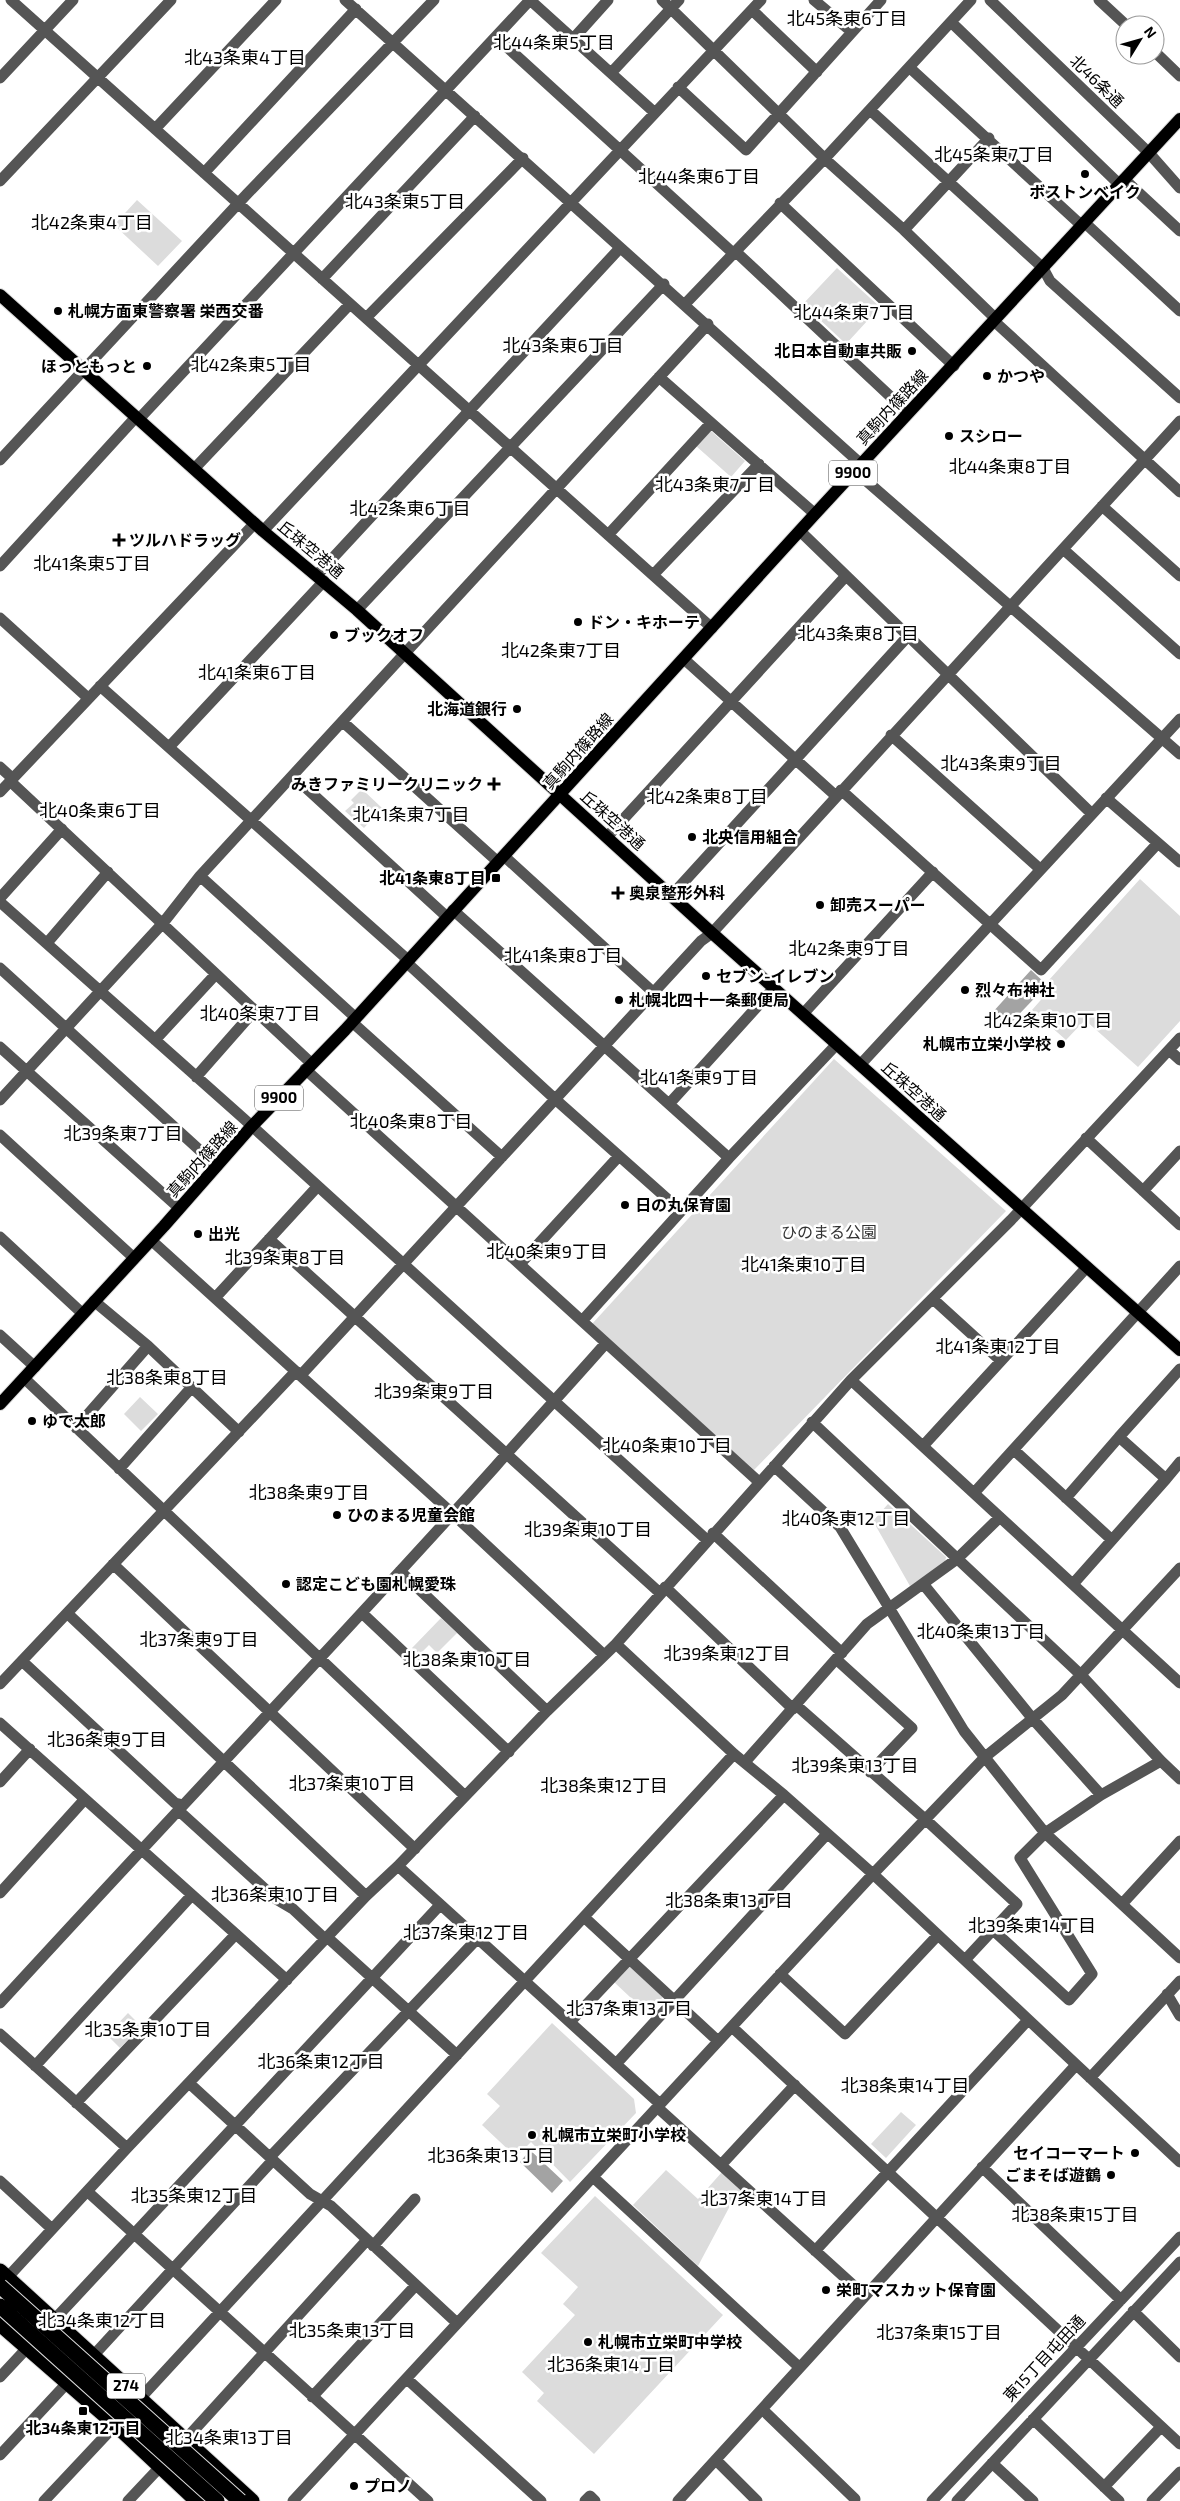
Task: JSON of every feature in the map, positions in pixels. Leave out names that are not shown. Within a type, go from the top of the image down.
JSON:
[{"type":"highway","name":"274","points":[[2,2278],[54,2320],[252,2501]]},
{"type":"highway","points":[[2,2278],[240,2501]]},
{"type":"highway","points":[[0,2306],[217,2501]]},
{"type":"highway","name":"274","points":[[0,2324],[116,2425],[197,2501]]},
{"type":"main road","name":"真駒内篠路線","points":[[0,1404],[308,1066],[354,1020],[406,960],[561,795],[858,467],[954,366],[1180,119]]},
{"type":"main road","name":"丘珠空港通","points":[[0,295],[259,527],[357,610],[712,933],[1180,1350]]},
{"type":"street","points":[[11,0],[712,628]]},
{"type":"street","points":[[0,78],[73,0]]},
{"type":"street","points":[[0,182],[171,0]]},
{"type":"street","points":[[155,129],[276,0]]},
{"type":"street","points":[[346,0],[393,44],[523,158],[620,248],[686,303],[858,467],[1010,608],[1180,754]]},
{"type":"street","points":[[0,460],[239,204],[434,0]]},
{"type":"street","points":[[0,566],[295,254],[530,0],[654,112]]},
{"type":"street","points":[[573,39],[608,0]]},
{"type":"street","points":[[662,0],[675,4],[713,51],[779,115],[904,230],[995,320],[1180,492]]},
{"type":"street","points":[[0,792],[88,698],[418,365],[618,149],[761,0]]},
{"type":"street","points":[[814,0],[852,32]]},
{"type":"street","points":[[678,87],[746,150],[881,0]]},
{"type":"street","points":[[686,303],[780,203],[825,159],[971,0]]},
{"type":"street","name":"北46条通","points":[[990,0],[1149,153],[1180,188]]},
{"type":"street","points":[[1099,0],[1115,15]]},
{"type":"street","points":[[611,73],[675,4]]},
{"type":"street","points":[[204,173],[356,9]]},
{"type":"street","points":[[752,10],[817,72]]},
{"type":"street","points":[[951,22],[1121,182],[1180,231]]},
{"type":"street","points":[[496,37],[734,252],[908,413]]},
{"type":"street","points":[[1165,62],[1180,76]]},
{"type":"street","points":[[910,68],[1180,311]]},
{"type":"street","points":[[870,110],[1043,268],[1050,281],[1180,398]]},
{"type":"street","points":[[322,279],[475,116]]},
{"type":"street","points":[[904,230],[989,138]]},
{"type":"street","points":[[366,318],[523,158]]},
{"type":"street","points":[[780,203],[954,366]]},
{"type":"street","points":[[170,746],[469,411],[620,248]]},
{"type":"street","points":[[357,610],[664,284]]},
{"type":"street","points":[[194,469],[350,304]]},
{"type":"street","points":[[0,1100],[163,923],[200,876],[708,324]]},
{"type":"street","points":[[659,377],[815,514]]},
{"type":"street","points":[[0,1684],[239,1432],[402,1265],[701,941],[712,933],[1180,421]]},
{"type":"street","points":[[608,535],[711,423]]},
{"type":"street","points":[[653,575],[759,464]]},
{"type":"street","points":[[1102,506],[1180,576]]},
{"type":"street","points":[[801,532],[845,577],[909,635],[948,676],[1092,814]]},
{"type":"street","points":[[1063,549],[1180,654]]},
{"type":"street","points":[[608,837],[729,702],[845,577]]},
{"type":"street","points":[[0,618],[88,698]]},
{"type":"street","points":[[671,896],[909,635]]},
{"type":"street","points":[[684,659],[729,702],[795,760],[933,872],[1041,970],[1158,843]]},
{"type":"street","points":[[100,686],[170,746],[406,960],[555,1099],[682,1211]]},
{"type":"street","points":[[860,1065],[1180,719]]},
{"type":"street","points":[[343,722],[654,993]]},
{"type":"street","points":[[891,735],[1040,869]]},
{"type":"street","points":[[0,767],[62,829],[255,1010],[308,1066],[456,1207],[759,1482]]},
{"type":"street","points":[[294,776],[450,914],[604,1046],[729,1158]]},
{"type":"street","points":[[1106,798],[1180,862]]},
{"type":"street","points":[[62,829],[0,900],[554,1403],[710,1537],[912,1728],[870,1772]]},
{"type":"street","points":[[47,943],[108,872]]},
{"type":"street","points":[[803,1014],[933,872]]},
{"type":"street","points":[[200,876],[502,1157]]},
{"type":"street","points":[[0,968],[217,1166]]},
{"type":"street","points":[[155,1040],[216,974]]},
{"type":"street","points":[[669,1104],[774,988]]},
{"type":"street","points":[[196,1077],[255,1010]]},
{"type":"street","points":[[2,2278],[88,2192],[127,2148],[366,1896],[415,1849],[603,1654],[616,1644],[851,1380],[1022,1208],[1180,1038]]},
{"type":"street","points":[[582,1321],[729,1158],[837,1044]]},
{"type":"street","points":[[0,1047],[179,1208]]},
{"type":"street","points":[[1169,1050],[1180,1060]]},
{"type":"street","points":[[0,1135],[134,1258]]},
{"type":"street","points":[[1086,1138],[1180,1225]]},
{"type":"street","points":[[1143,1191],[1180,1151]]},
{"type":"street","points":[[520,1264],[619,1156]]},
{"type":"street","points":[[215,1298],[317,1187]]},
{"type":"street","points":[[0,1237],[83,1314]]},
{"type":"street","points":[[151,1240],[453,1514],[603,1654]]},
{"type":"street","points":[[269,1240],[506,1455],[663,1590],[794,1707],[926,1819],[1017,1904],[965,1960]]},
{"type":"street","points":[[974,1493],[1180,1266]]},
{"type":"street","points":[[923,1446],[1087,1267]]},
{"type":"street","points":[[933,1299],[1000,1360]]},
{"type":"street","points":[[94,1301],[148,1346],[239,1432]]},
{"type":"street","points":[[0,1335],[34,1367]]},
{"type":"street","points":[[0,2003],[453,1514],[606,1343]]},
{"type":"street","points":[[76,1428],[148,1346]]},
{"type":"street","points":[[1066,1498],[1180,1369]]},
{"type":"street","points":[[24,1378],[465,1796]]},
{"type":"street","points":[[851,1380],[1180,1684]]},
{"type":"street","points":[[119,1469],[192,1387]]},
{"type":"street","points":[[812,1422],[1081,1675],[1180,1779]]},
{"type":"street","points":[[1119,1436],[1166,1479]]},
{"type":"street","points":[[1014,1450],[1112,1540]]},
{"type":"street","points":[[1073,1584],[1180,1462]]},
{"type":"street","points":[[774,1466],[840,1527],[964,1732],[1045,1833],[1180,1958]]},
{"type":"street","points":[[745,1762],[867,1624],[958,1560],[1000,1517]]},
{"type":"street","points":[[113,1564],[415,1849]]},
{"type":"street","points":[[293,2501],[873,1874],[985,1757],[1062,1695],[1180,1568]]},
{"type":"street","points":[[400,1571],[548,1710]]},
{"type":"street","points":[[924,1585],[1032,1718],[1101,1795]]},
{"type":"street","points":[[362,1613],[509,1752]]},
{"type":"street","points":[[67,1614],[366,1896]]},
{"type":"street","points":[[616,1644],[734,1754],[784,1795],[873,1874],[1180,2162]]},
{"type":"street","points":[[22,1661],[175,1802],[276,1899],[293,1909],[456,2055]]},
{"type":"street","points":[[0,1723],[287,1980]]},
{"type":"street","points":[[0,1782],[30,1749]]},
{"type":"street","points":[[44,2501],[734,1754]]},
{"type":"street","points":[[993,1930],[1069,2000],[1092,1974],[1020,1858],[1045,1833],[1101,1795],[1161,1761]]},
{"type":"street","points":[[570,2022],[784,1795]]},
{"type":"street","points":[[0,1893],[85,1799]]},
{"type":"street","points":[[616,2064],[827,1834]]},
{"type":"street","points":[[1122,1904],[1180,1841]]},
{"type":"street","points":[[398,1866],[616,2064],[721,2165],[864,2295]]},
{"type":"street","points":[[36,2066],[192,1895]]},
{"type":"street","points":[[54,2320],[440,1905]]},
{"type":"street","points":[[584,1917],[718,2041]]},
{"type":"street","points":[[76,2103],[236,1934]]},
{"type":"street","points":[[780,1974],[845,2034],[938,1935]]},
{"type":"street","points":[[93,2356],[408,2010],[477,1939]]},
{"type":"street","points":[[1090,2078],[1180,1981]]},
{"type":"street","points":[[1167,1994],[1180,2016]]},
{"type":"street","points":[[816,2252],[1028,2020]]},
{"type":"street","points":[[732,2026],[1087,2360],[1180,2444]]},
{"type":"street","points":[[0,2034],[127,2148]]},
{"type":"street","points":[[678,2501],[864,2295],[1076,2065]]},
{"type":"street","points":[[189,2083],[310,2194],[322,2201],[370,2243],[457,2323]]},
{"type":"street","points":[[721,2165],[795,2085]]},
{"type":"street","points":[[982,2167],[1121,2300]]},
{"type":"street","points":[[593,2176],[799,2367]]},
{"type":"street","points":[[0,2181],[52,2229]]},
{"type":"street","points":[[88,2192],[428,2501]]},
{"type":"street","points":[[186,2440],[264,2353],[370,2243],[416,2199]]},
{"type":"street","name":"東15丁目屯田通","points":[[938,2499],[1180,2237]]},
{"type":"street","points":[[1165,2253],[1178,2266]]},
{"type":"street","name":"東15丁目屯田通","points":[[957,2501],[1087,2360],[1178,2266]]},
{"type":"street","points":[[312,2397],[416,2285]]},
{"type":"street","points":[[1133,2312],[1180,2357]]},
{"type":"street","points":[[0,2377],[28,2347]]},
{"type":"street","points":[[407,2379],[540,2501]]},
{"type":"street","points":[[0,2456],[68,2382]]},
{"type":"street","points":[[762,2409],[855,2498]]},
{"type":"street","points":[[1032,2419],[1119,2501]]},
{"type":"street","points":[[1104,2487],[1161,2427]]},
{"type":"street","points":[[716,2460],[757,2501]]},
{"type":"street","points":[[992,2463],[1033,2501]]},
{"type":"street","points":[[128,2501],[160,2467]]},
{"type":"street","points":[[1152,2501],[1180,2472]]},
{"type":"street","points":[[585,2501],[590,2496],[595,2501]]},
{"type":"green space","points":[[137,200],[182,241],[158,266],[114,225]]},
{"type":"green space","points":[[837,268],[880,307],[846,344],[803,304]]},
{"type":"green space","points":[[711,431],[745,461],[731,477],[696,446]]},
{"type":"green space","points":[[362,789],[382,808],[364,828],[345,811],[354,803],[351,800]]},
{"type":"green space","points":[[1140,879],[1180,916],[1180,1021],[1138,1067],[1085,1020],[1066,1040],[1032,1010],[1054,985],[1049,980]]},
{"type":"green space","name":"ひのまる公園","points":[[834,1059],[1006,1211],[754,1470],[592,1324]]},
{"type":"green space","points":[[140,1397],[158,1414],[141,1431],[124,1414]]},
{"type":"green space","points":[[888,1504],[946,1557],[945,1562],[910,1586],[873,1521]]},
{"type":"green space","points":[[441,1618],[457,1633],[437,1653],[429,1645],[419,1655],[412,1648]]},
{"type":"green space","points":[[629,1966],[663,1997],[648,2014],[614,1982]]},
{"type":"green space","points":[[128,2013],[141,2026],[120,2048],[107,2035]]},
{"type":"green space","points":[[552,2023],[634,2099],[636,2113],[570,2182],[531,2142],[516,2157],[482,2125],[500,2106],[487,2094]]},
{"type":"green space","points":[[901,2112],[916,2125],[886,2158],[871,2144]]},
{"type":"green space","points":[[666,2170],[698,2199],[722,2172],[743,2191],[731,2204],[698,2266],[633,2205]]},
{"type":"green space","points":[[595,2196],[723,2315],[594,2454],[537,2401],[544,2393],[522,2372],[575,2315],[563,2304],[578,2287],[541,2253]]},
{"type":"shaded area","points":[[1031,970],[1047,985],[1007,1027],[992,1013]]},
{"type":"shaded area","points":[[530,2150],[563,2181],[552,2193],[520,2162]]},
{"type":"place","name":"ボストンベイク","points":[[1085,174]]},
{"type":"place","name":"札幌方面東警察署 栄西交番","points":[[58,311]]},
{"type":"place","name":"北日本自動車共販","points":[[912,351]]},
{"type":"place","name":"ほっともっと","points":[[147,366]]},
{"type":"place","name":"かつや","points":[[987,376]]},
{"type":"place","name":"スシロー","points":[[949,436]]},
{"type":"place","name":"ツルハドラッグ","points":[[119,540]]},
{"type":"place","name":"ドン・キホーテ","points":[[578,622]]},
{"type":"place","name":"ブックオフ","points":[[334,635]]},
{"type":"place","name":"北海道銀行","points":[[517,709]]},
{"type":"place","name":"みきファミリークリニック","points":[[494,784]]},
{"type":"place","name":"北央信用組合","points":[[692,837]]},
{"type":"place","name":"北41条東8丁目","points":[[496,878]]},
{"type":"place","name":"奥泉整形外科","points":[[618,893]]},
{"type":"place","name":"卸売スーパー","points":[[820,905]]},
{"type":"place","name":"セブン-イレブン","points":[[706,976]]},
{"type":"place","name":"烈々布神社","points":[[965,990]]},
{"type":"place","name":"札幌北四十一条郵便局","points":[[619,1000]]},
{"type":"place","name":"札幌市立栄小学校","points":[[1061,1044]]},
{"type":"place","name":"日の丸保育園","points":[[625,1205]]},
{"type":"place","name":"出光","points":[[198,1234]]},
{"type":"place","name":"ゆで太郎","points":[[32,1421]]},
{"type":"place","name":"ひのまる児童会館","points":[[337,1515]]},
{"type":"place","name":"認定こども園札幌愛珠","points":[[286,1584]]},
{"type":"place","name":"札幌市立栄町小学校","points":[[532,2135]]},
{"type":"place","name":"セイコーマート","points":[[1135,2153]]},
{"type":"place","name":"ごまそば遊鶴","points":[[1111,2175]]},
{"type":"place","name":"栄町マスカット保育園","points":[[826,2290]]},
{"type":"place","name":"札幌市立栄町中学校","points":[[588,2342]]},
{"type":"place","name":"北34条東12丁目","points":[[83,2411]]},
{"type":"place","name":"プロノ","points":[[354,2486]]},
{"type":"district","name":"北45条東6丁目","points":[[847,19]]},
{"type":"district","name":"北44条東5丁目","points":[[554,43]]},
{"type":"district","name":"北43条東4丁目","points":[[245,58]]},
{"type":"district","name":"北45条東7丁目","points":[[994,155]]},
{"type":"district","name":"北44条東6丁目","points":[[699,177]]},
{"type":"district","name":"北43条東5丁目","points":[[405,202]]},
{"type":"district","name":"北42条東4丁目","points":[[92,223]]},
{"type":"district","name":"北44条東7丁目","points":[[854,313]]},
{"type":"district","name":"北43条東6丁目","points":[[563,346]]},
{"type":"district","name":"北42条東5丁目","points":[[251,365]]},
{"type":"district","name":"北44条東8丁目","points":[[1010,467]]},
{"type":"district","name":"北43条東7丁目","points":[[715,485]]},
{"type":"district","name":"北42条東6丁目","points":[[410,509]]},
{"type":"district","name":"北41条東5丁目","points":[[92,564]]},
{"type":"district","name":"北43条東8丁目","points":[[858,634]]},
{"type":"district","name":"北42条東7丁目","points":[[561,651]]},
{"type":"district","name":"北41条東6丁目","points":[[257,673]]},
{"type":"district","name":"北43条東9丁目","points":[[1001,764]]},
{"type":"district","name":"北42条東8丁目","points":[[707,797]]},
{"type":"district","name":"北40条東6丁目","points":[[100,811]]},
{"type":"district","name":"北41条東7丁目","points":[[411,815]]},
{"type":"district","name":"北42条東9丁目","points":[[849,949]]},
{"type":"district","name":"北41条東8丁目","points":[[563,956]]},
{"type":"district","name":"北40条東7丁目","points":[[260,1014]]},
{"type":"district","name":"北42条東10丁目","points":[[1048,1021]]},
{"type":"district","name":"北41条東9丁目","points":[[699,1078]]},
{"type":"district","name":"北40条東8丁目","points":[[411,1122]]},
{"type":"district","name":"北39条東7丁目","points":[[123,1134]]},
{"type":"district","name":"北40条東9丁目","points":[[547,1252]]},
{"type":"district","name":"北39条東8丁目","points":[[285,1258]]},
{"type":"district","name":"北41条東10丁目","points":[[804,1265]]},
{"type":"district","name":"北41条東12丁目","points":[[998,1347]]},
{"type":"district","name":"北38条東8丁目","points":[[167,1378]]},
{"type":"district","name":"北39条東9丁目","points":[[434,1392]]},
{"type":"district","name":"北40条東10丁目","points":[[667,1446]]},
{"type":"district","name":"北38条東9丁目","points":[[309,1493]]},
{"type":"district","name":"北40条東12丁目","points":[[846,1519]]},
{"type":"district","name":"北39条東10丁目","points":[[588,1530]]},
{"type":"district","name":"北40条東13丁目","points":[[981,1632]]},
{"type":"district","name":"北37条東9丁目","points":[[199,1640]]},
{"type":"district","name":"北39条東12丁目","points":[[727,1654]]},
{"type":"district","name":"北38条東10丁目","points":[[467,1660]]},
{"type":"district","name":"北36条東9丁目","points":[[107,1740]]},
{"type":"district","name":"北39条東13丁目","points":[[855,1766]]},
{"type":"district","name":"北37条東10丁目","points":[[352,1784]]},
{"type":"district","name":"北38条東12丁目","points":[[604,1786]]},
{"type":"district","name":"北36条東10丁目","points":[[275,1895]]},
{"type":"district","name":"北38条東13丁目","points":[[729,1901]]},
{"type":"district","name":"北39条東14丁目","points":[[1032,1926]]},
{"type":"district","name":"北37条東12丁目","points":[[466,1933]]},
{"type":"district","name":"北37条東13丁目","points":[[629,2009]]},
{"type":"district","name":"北35条東10丁目","points":[[148,2030]]},
{"type":"district","name":"北36条東12丁目","points":[[321,2062]]},
{"type":"district","name":"北38条東14丁目","points":[[905,2086]]},
{"type":"district","name":"北36条東13丁目","points":[[491,2156]]},
{"type":"district","name":"北35条東12丁目","points":[[194,2196]]},
{"type":"district","name":"北37条東14丁目","points":[[764,2199]]},
{"type":"district","name":"北38条東15丁目","points":[[1075,2215]]},
{"type":"district","name":"北34条東12丁目","points":[[102,2321]]},
{"type":"district","name":"北35条東13丁目","points":[[352,2331]]},
{"type":"district","name":"北37条東15丁目","points":[[939,2333]]},
{"type":"district","name":"北36条東14丁目","points":[[611,2365]]},
{"type":"district","name":"北34条東13丁目","points":[[229,2438]]}]
